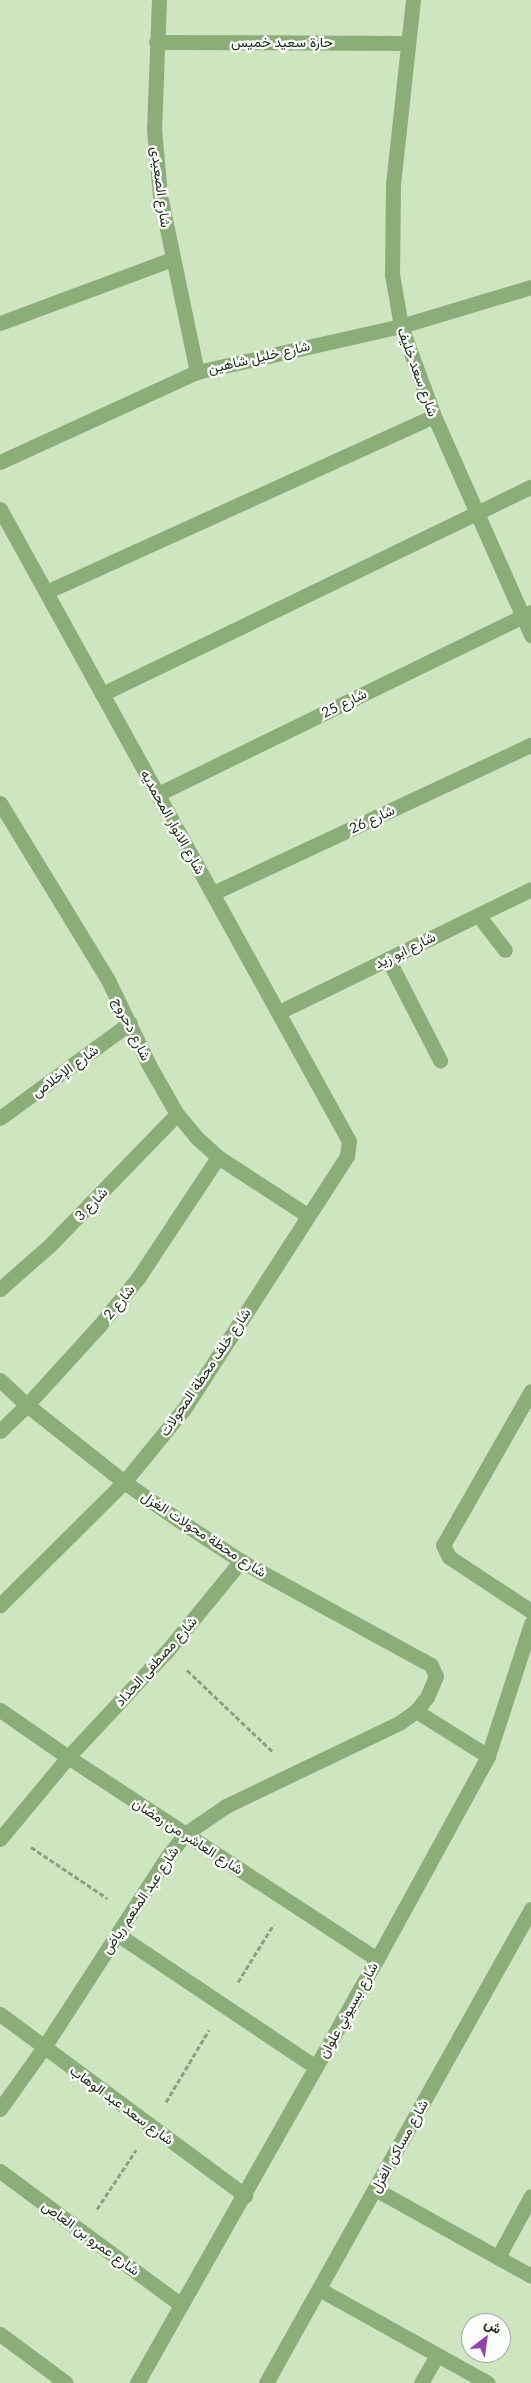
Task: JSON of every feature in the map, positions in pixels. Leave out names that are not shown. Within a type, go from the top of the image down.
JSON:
[{"type":"street","name":"شارع الصعيدى","points":[[159,0],[154,130],[160,195],[197,372]]},
{"type":"street","name":"شارع سعد خليف","points":[[413,0],[392,183],[392,274],[400,326],[434,416],[478,514],[527,614],[531,635]]},
{"type":"street","name":"حارة سعيد خميس","points":[[156,42],[408,43]]},
{"type":"street","points":[[0,323],[172,258]]},
{"type":"street","name":"شارع خليل شاهين","points":[[0,462],[166,384],[197,372],[230,362],[400,326],[531,286]]},
{"type":"street","points":[[46,592],[434,416]]},
{"type":"street","points":[[102,694],[531,487]]},
{"type":"street","name":"شارع الانوار المحمديه","points":[[0,509],[346,1134]]},
{"type":"street","name":"شارع 25","points":[[158,794],[527,614]]},
{"type":"street","name":"شارع 26","points":[[213,893],[531,745]]},
{"type":"street","name":"شارع دحروج","points":[[0,802],[108,980],[149,1065],[177,1114],[196,1137],[218,1157],[307,1215]]},
{"type":"street","name":"شارع ابو زيد","points":[[279,1012],[531,889]]},
{"type":"street","points":[[478,914],[505,950]]},
{"type":"street","points":[[388,959],[440,1060]]},
{"type":"street","name":"شارع الإخلاص","points":[[0,1118],[130,1023]]},
{"type":"street","name":"شارع 3","points":[[0,1289],[51,1244],[177,1114]]},
{"type":"street","name":"شارع خلف محطة المحولات","points":[[0,1605],[124,1482],[183,1410],[307,1215],[347,1156],[350,1141],[346,1134]]},
{"type":"street","name":"شارع 2","points":[[0,1431],[27,1405],[99,1326],[138,1278],[218,1157]]},
{"type":"street","name":"شارع محطة محولات الغزل","points":[[0,1380],[27,1405],[124,1482],[241,1562],[431,1665],[436,1676],[427,1696],[416,1711]]},
{"type":"street","points":[[531,1391],[443,1545],[449,1557],[531,1611]]},
{"type":"street","name":"شارع مصطفى الحداد","points":[[3,1834],[68,1757],[167,1651],[241,1562]]},
{"type":"street","name":"شارع بسيوني علوان","points":[[137,2383],[245,2195],[488,1756],[531,1624]]},
{"type":"street","name":"شارع العاشر من رمضان","points":[[0,1710],[68,1757],[377,1959]]},
{"type":"street","points":[[416,1711],[488,1756]]},
{"type":"street","name":"شارع عبد المنعم رياض","points":[[0,2109],[44,2047],[130,1914],[185,1834],[226,1806],[399,1723],[416,1711]]},
{"type":"street","name":"شارع مساكن الغزل","points":[[266,2383],[531,1909]]},
{"type":"street","points":[[117,1934],[316,2067]]},
{"type":"street","name":"شارع سعد عبد الوهاب","points":[[0,2014],[245,2195]]},
{"type":"street","name":"شارع عمرو بن العاص","points":[[0,2171],[181,2305]]},
{"type":"street","points":[[375,2189],[531,2276]]},
{"type":"street","points":[[498,2257],[531,2196]]},
{"type":"street","points":[[319,2290],[488,2383]]},
{"type":"street","points":[[0,2334],[66,2383]]},
{"type":"street","points":[[421,2383],[437,2355]]},
{"type":"path","points":[[167,1651],[296,1774]]},
{"type":"path","points":[[3,1834],[130,1914]]},
{"type":"path","points":[[82,2231],[152,2126],[223,2006],[288,1902]]}]
